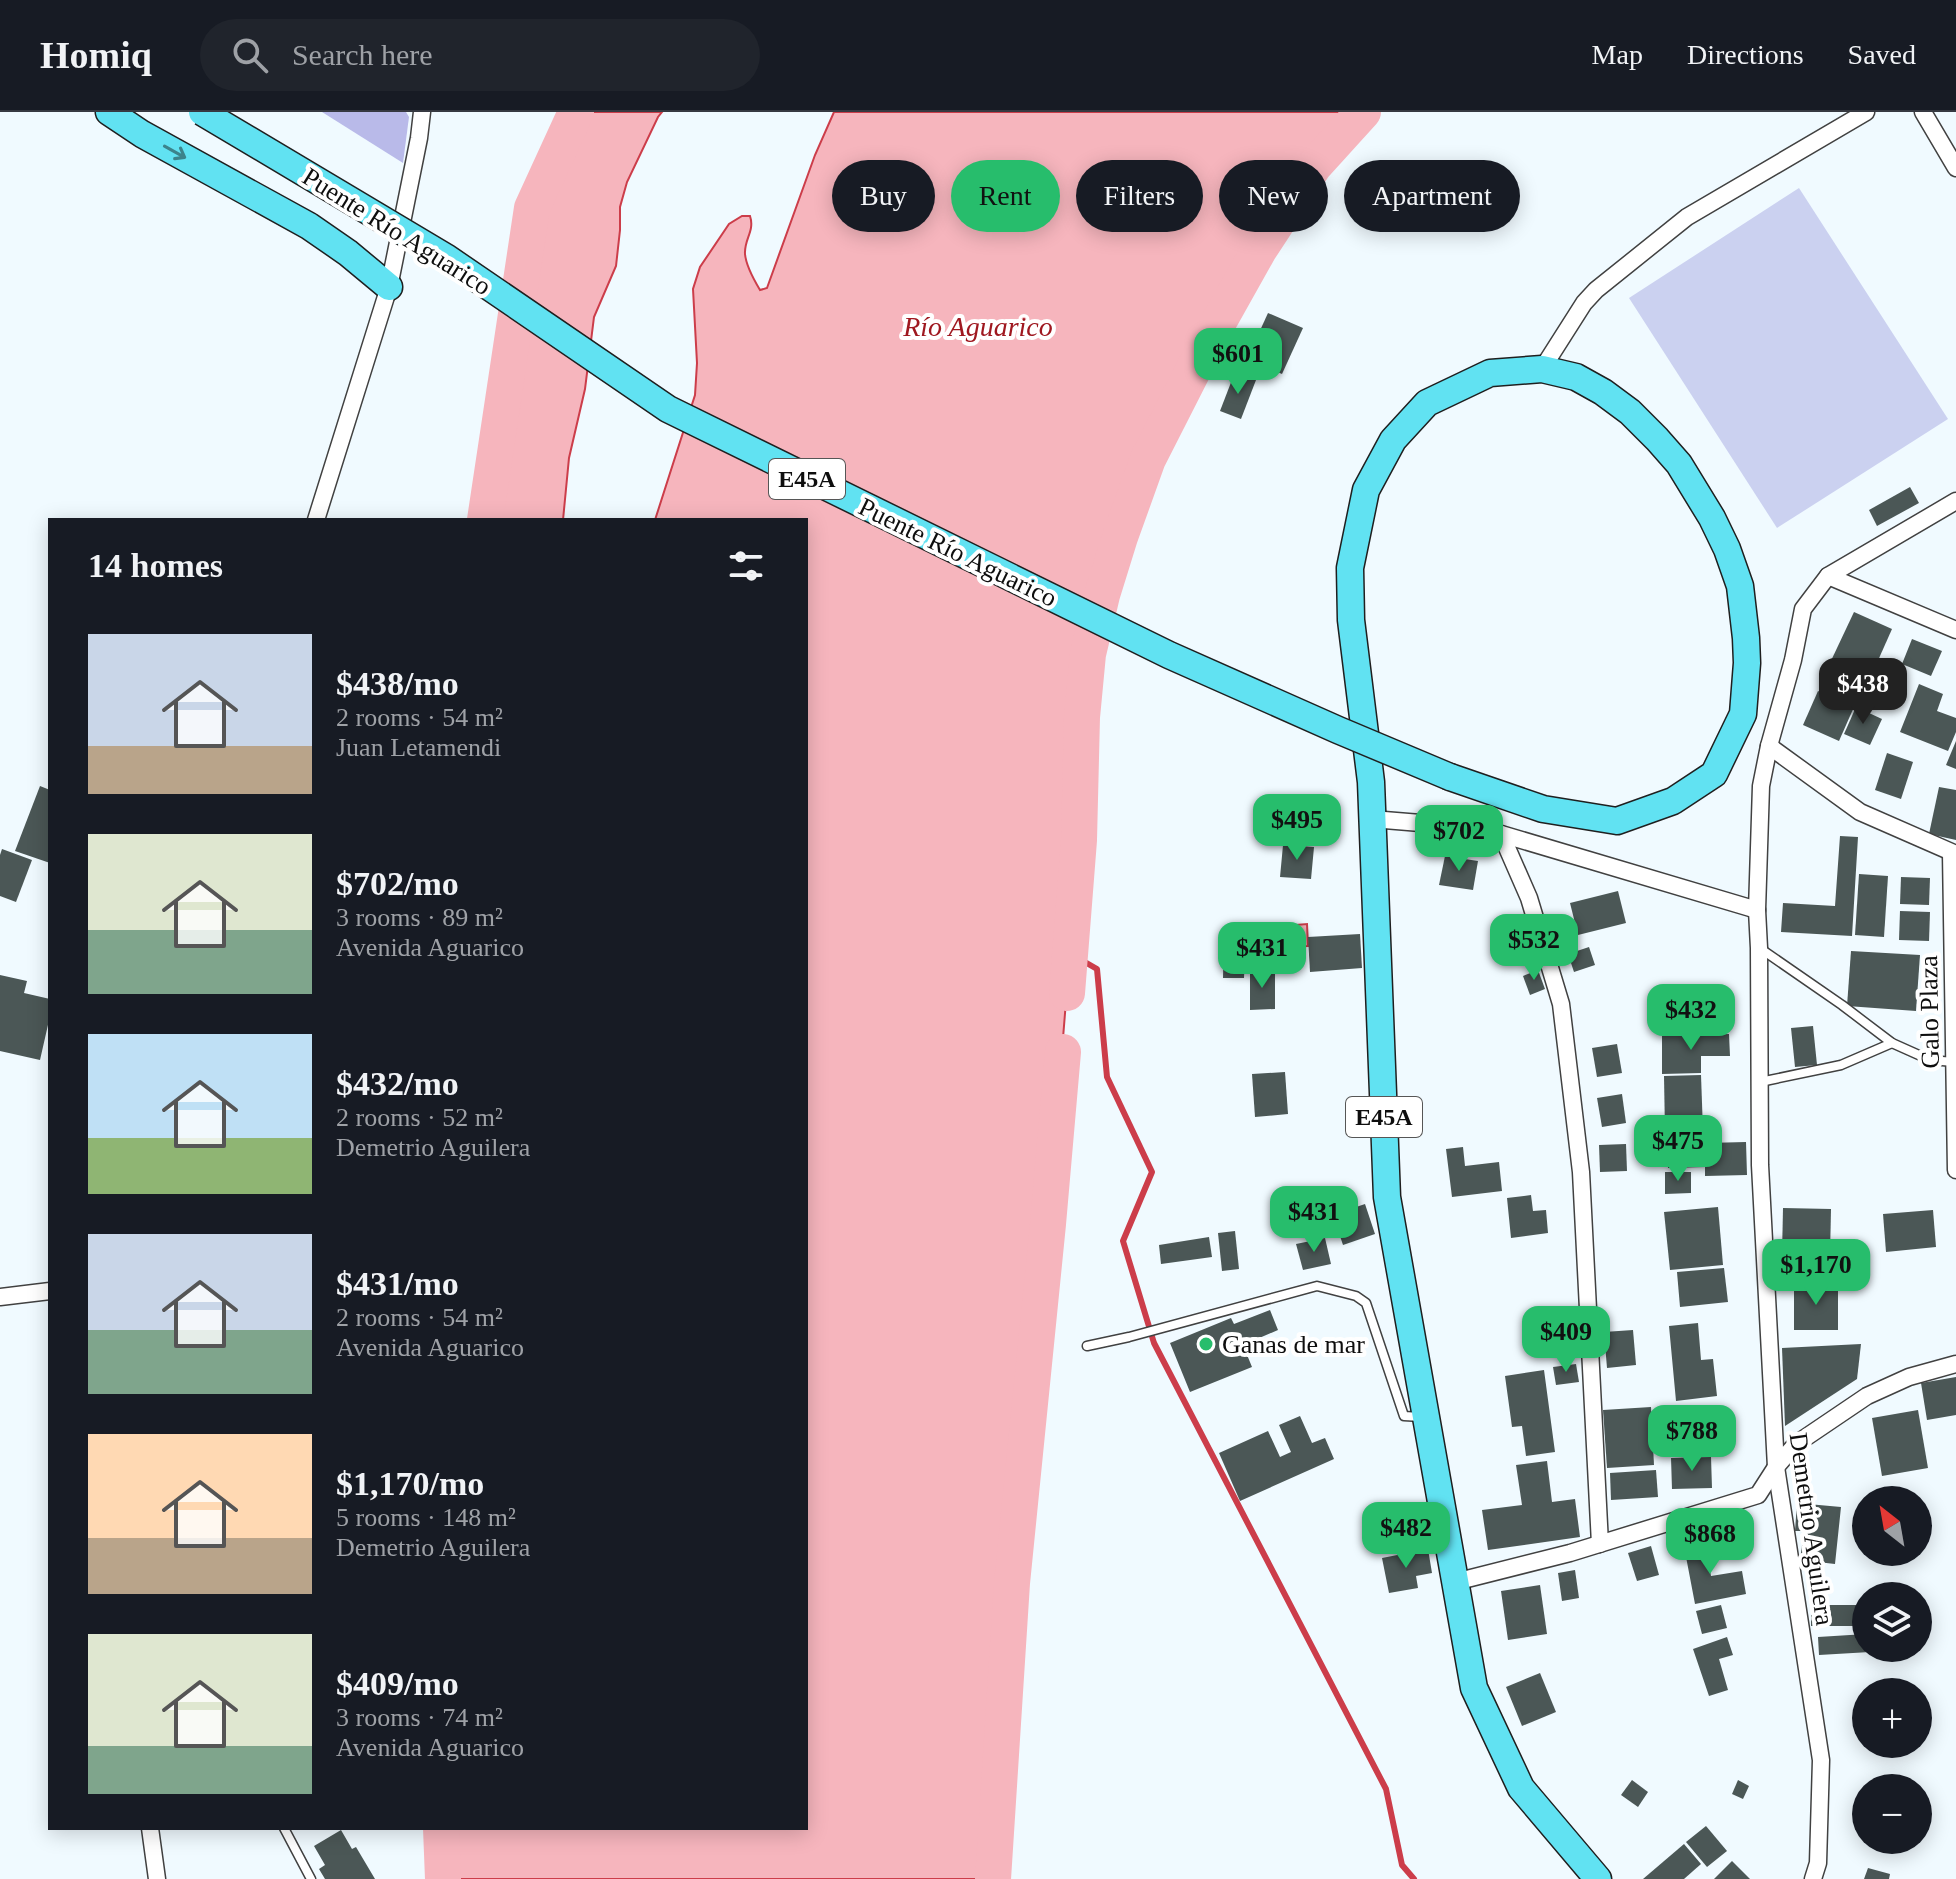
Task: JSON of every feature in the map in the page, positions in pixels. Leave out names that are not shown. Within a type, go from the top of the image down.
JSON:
[{"type":"highway","points":[[109,112],[142,134],[309,226],[389,287]]},
{"type":"highway","name":"Puente Río Aguarico","points":[[202,112],[447,258],[668,409],[1169,655],[1338,730],[1450,777],[1543,809],[1617,821],[1673,801],[1714,774],[1743,714],[1747,663],[1740,586],[1712,518],[1679,464],[1657,439],[1630,412],[1603,392],[1576,377],[1542,369]]},
{"type":"highway","name":"E45A","points":[[1542,369],[1490,373],[1427,403],[1393,440],[1366,490],[1350,568],[1351,620],[1371,782],[1387,1197],[1474,1688],[1521,1788],[1598,1879]]},
{"type":"street","points":[[317,518],[389,287],[422,112]]},
{"type":"street","points":[[1542,369],[1584,303],[1596,290],[1687,217],[1866,112]]},
{"type":"street","points":[[1923,112],[1956,168]]},
{"type":"street","points":[[1828,576],[1956,501]]},
{"type":"street","points":[[1828,576],[1956,630]]},
{"type":"street","name":"Demetrio Aguilera","points":[[1813,1879],[1818,1863],[1821,1760],[1776,1467],[1760,1165],[1757,910],[1761,786],[1769,746],[1793,660],[1803,609],[1828,576]]},
{"type":"street","points":[[1769,746],[1860,812],[1954,854]]},
{"type":"street","points":[[1372,819],[1481,828],[1757,910]]},
{"type":"street","points":[[1501,834],[1529,898],[1561,1004],[1581,1172],[1600,1544]]},
{"type":"street","name":"Galo Plaza","points":[[1954,854],[1956,1170]]},
{"type":"street","points":[[0,1297],[48,1291]]},
{"type":"street","points":[[1455,1582],[1570,1553],[1758,1495],[1796,1444],[1867,1396],[1909,1377],[1956,1364]]},
{"type":"street","points":[[150,1830],[157,1879]]},
{"type":"lane","points":[[1759,948],[1892,1043],[1930,1060],[1955,1062]]},
{"type":"lane","points":[[1760,1082],[1841,1065],[1892,1043]]},
{"type":"lane","points":[[1087,1346],[1317,1286],[1356,1296],[1366,1303],[1404,1416],[1426,1418]]},
{"type":"lane","points":[[285,1830],[311,1879]]},
{"type":"shaded area","points":[[322,112],[406,112],[409,117],[403,163]]},
{"type":"shaded area","points":[[1799,188],[1948,419],[1777,528],[1629,298]]},
{"type":"water","points":[[576,112],[662,112],[627,182],[620,207],[616,266],[594,317],[585,389],[569,458],[563,518],[485,518],[532,208]]},
{"type":"water","name":"Río Aguarico","points":[[834,112],[1363,112],[1319,160],[1219,160],[1219,232],[1271,232],[1208,341],[1148,459],[1102,595],[1088,654],[1082,717],[1079,840],[1048,1224],[1012,1583],[993,1879],[443,1879],[441,1830],[808,1830],[808,518],[656,518],[695,395],[697,363],[693,289],[700,267],[729,224],[742,216],[750,216],[751,226],[745,249],[746,259],[760,290],[767,288],[815,155]]},
{"type":"water","points":[[1307,924],[1308,946],[1270,947],[1269,927]]},
{"type":"building","points":[[1268,313],[1303,328],[1282,374],[1247,359]]},
{"type":"building","points":[[1235,372],[1256,380],[1241,419],[1220,411]]},
{"type":"building","points":[[1910,487],[1919,503],[1877,526],[1869,510]]},
{"type":"building","points":[[1854,612],[1892,629],[1868,683],[1829,665]]},
{"type":"building","points":[[1912,639],[1942,651],[1931,676],[1902,664]]},
{"type":"building","points":[[1838,671],[1864,683],[1854,706],[1827,694]]},
{"type":"building","points":[[1919,684],[1943,694],[1937,711],[1956,718],[1956,732],[1948,751],[1900,732]]},
{"type":"building","points":[[1818,691],[1854,707],[1839,741],[1803,725]]},
{"type":"building","points":[[1856,707],[1882,719],[1870,745],[1844,734]]},
{"type":"building","points":[[1956,741],[1956,769],[1946,765]]},
{"type":"building","points":[[1887,753],[1913,762],[1901,799],[1875,790]]},
{"type":"building","points":[[40,786],[48,789],[48,862],[15,851]]},
{"type":"building","points":[[1939,787],[1956,790],[1956,840],[1929,834]]},
{"type":"building","points":[[1840,836],[1858,837],[1852,936],[1781,932],[1783,903],[1835,906]]},
{"type":"building","points":[[1283,845],[1314,847],[1311,879],[1280,877]]},
{"type":"building","points":[[2,849],[32,860],[16,902],[0,896]]},
{"type":"building","points":[[1445,856],[1478,861],[1473,890],[1439,885]]},
{"type":"building","points":[[1859,874],[1888,876],[1884,937],[1855,935]]},
{"type":"building","points":[[1901,877],[1930,878],[1929,905],[1900,904]]},
{"type":"building","points":[[1618,891],[1626,923],[1578,935],[1570,903]]},
{"type":"building","points":[[1900,911],[1930,912],[1929,941],[1899,940]]},
{"type":"building","points":[[1224,927],[1246,928],[1244,978],[1223,978]]},
{"type":"building","points":[[1360,934],[1362,968],[1310,972],[1308,937]]},
{"type":"building","points":[[1589,947],[1595,965],[1574,972],[1568,954]]},
{"type":"building","points":[[1851,951],[1920,955],[1916,1011],[1847,1006]]},
{"type":"building","points":[[1538,970],[1545,989],[1530,995],[1523,976]]},
{"type":"building","points":[[1250,971],[1275,971],[1275,1009],[1250,1010]]},
{"type":"building","points":[[0,975],[27,981],[24,993],[48,999],[48,1025],[40,1060],[0,1051]]},
{"type":"building","points":[[1662,996],[1687,996],[1688,1032],[1662,1033]]},
{"type":"building","points":[[1813,1026],[1817,1065],[1795,1067],[1791,1028]]},
{"type":"building","points":[[1729,1034],[1730,1056],[1701,1056],[1701,1073],[1662,1074],[1662,1036]]},
{"type":"building","points":[[1617,1044],[1622,1073],[1597,1077],[1592,1048]]},
{"type":"building","points":[[1285,1072],[1288,1114],[1255,1117],[1252,1074]]},
{"type":"building","points":[[1701,1075],[1703,1131],[1665,1133],[1664,1076]]},
{"type":"building","points":[[1622,1094],[1626,1123],[1602,1127],[1597,1098]]},
{"type":"building","points":[[1746,1142],[1747,1175],[1705,1176],[1705,1167],[1668,1168],[1667,1144]]},
{"type":"building","points":[[1626,1144],[1627,1171],[1600,1172],[1599,1145]]},
{"type":"building","points":[[1463,1147],[1465,1166],[1499,1162],[1502,1191],[1452,1197],[1446,1149]]},
{"type":"building","points":[[1665,1172],[1691,1172],[1691,1193],[1665,1194]]},
{"type":"building","points":[[1531,1195],[1533,1211],[1546,1210],[1548,1233],[1511,1238],[1507,1198]]},
{"type":"building","points":[[1365,1204],[1375,1234],[1343,1245],[1333,1215]]},
{"type":"building","points":[[1718,1207],[1723,1265],[1670,1270],[1664,1212]]},
{"type":"building","points":[[1783,1208],[1831,1209],[1830,1256],[1782,1255]]},
{"type":"building","points":[[1933,1210],[1936,1247],[1886,1252],[1883,1214]]},
{"type":"building","points":[[1235,1231],[1239,1269],[1222,1271],[1218,1233]]},
{"type":"building","points":[[1209,1237],[1212,1257],[1161,1264],[1159,1245]]},
{"type":"building","points":[[1325,1238],[1331,1264],[1303,1270],[1296,1244]]},
{"type":"building","points":[[1724,1268],[1728,1302],[1680,1307],[1677,1272]]},
{"type":"building","points":[[1838,1284],[1838,1330],[1794,1330],[1794,1285]]},
{"type":"building","points":[[1270,1310],[1278,1330],[1243,1345],[1252,1367],[1190,1392],[1170,1343],[1231,1318],[1234,1324]]},
{"type":"building","points":[[1698,1323],[1701,1360],[1713,1359],[1717,1396],[1676,1401],[1669,1326]]},
{"type":"building","points":[[1633,1330],[1636,1365],[1607,1368],[1604,1332]]},
{"type":"building","points":[[1861,1344],[1857,1379],[1785,1426],[1782,1348]]},
{"type":"building","points":[[1576,1364],[1579,1382],[1556,1385],[1553,1367]]},
{"type":"building","points":[[1544,1370],[1555,1452],[1526,1456],[1522,1426],[1512,1427],[1505,1376]]},
{"type":"building","points":[[1956,1377],[1956,1415],[1927,1420],[1921,1383]]},
{"type":"building","points":[[1651,1407],[1654,1465],[1607,1468],[1603,1410]]},
{"type":"building","points":[[1918,1410],[1928,1468],[1882,1476],[1872,1418]]},
{"type":"building","points":[[1300,1416],[1312,1443],[1325,1438],[1334,1459],[1240,1501],[1219,1453],[1268,1431],[1280,1457],[1291,1452],[1279,1425]]},
{"type":"building","points":[[1711,1457],[1712,1488],[1672,1489],[1671,1458]]},
{"type":"building","points":[[1547,1461],[1552,1502],[1575,1499],[1580,1537],[1488,1550],[1482,1510],[1522,1505],[1516,1465]]},
{"type":"building","points":[[1656,1470],[1658,1497],[1611,1500],[1610,1473]]},
{"type":"building","points":[[1797,1503],[1841,1507],[1835,1564],[1800,1560],[1804,1531],[1795,1531]]},
{"type":"building","points":[[1704,1537],[1711,1576],[1742,1571],[1746,1594],[1695,1604],[1683,1541]]},
{"type":"building","points":[[1651,1546],[1659,1575],[1637,1581],[1628,1553]]},
{"type":"building","points":[[1428,1549],[1432,1573],[1416,1576],[1418,1588],[1389,1593],[1382,1558]]},
{"type":"building","points":[[1575,1570],[1579,1598],[1562,1601],[1558,1573]]},
{"type":"building","points":[[1540,1585],[1547,1634],[1508,1640],[1501,1591]]},
{"type":"building","points":[[1721,1605],[1727,1628],[1702,1634],[1696,1611]]},
{"type":"building","points":[[1811,1605],[1852,1605],[1852,1626],[1811,1626]]},
{"type":"building","points":[[1852,1635],[1852,1653],[1819,1655],[1818,1637]]},
{"type":"building","points":[[1727,1637],[1733,1655],[1719,1659],[1728,1690],[1709,1696],[1693,1649]]},
{"type":"building","points":[[1540,1673],[1556,1712],[1522,1726],[1506,1687]]},
{"type":"building","points":[[1632,1780],[1648,1792],[1638,1807],[1621,1795]]},
{"type":"building","points":[[1738,1780],[1749,1786],[1743,1799],[1732,1794]]},
{"type":"building","points":[[1706,1826],[1727,1851],[1707,1867],[1686,1842]]},
{"type":"building","points":[[341,1830],[352,1849],[356,1847],[375,1879],[325,1879],[319,1869],[325,1865],[314,1846]]},
{"type":"building","points":[[1684,1844],[1701,1864],[1684,1879],[1643,1879]]},
{"type":"building","points":[[1732,1861],[1750,1879],[1714,1879]]},
{"type":"building","points":[[1868,1868],[1890,1874],[1889,1879],[1864,1879]]},
{"type":"waterway","points":[[485,518],[532,208],[576,112]]},
{"type":"waterway","points":[[1067,993],[1079,840],[1082,717],[1088,654],[1120,537],[1148,459],[1259,250],[1314,166],[1363,112]]},
{"type":"waterway","points":[[1064,950],[1097,969],[1107,1077],[1152,1172],[1123,1241],[1154,1343],[1386,1789],[1402,1865],[1414,1879]]},
{"type":"waterway","points":[[993,1879],[1012,1583],[1063,1052]]},
{"type":"waterway","points":[[441,1830],[443,1879]]},
{"type":"place","name":"Ganas de mar","points":[[1206,1344]]}]
